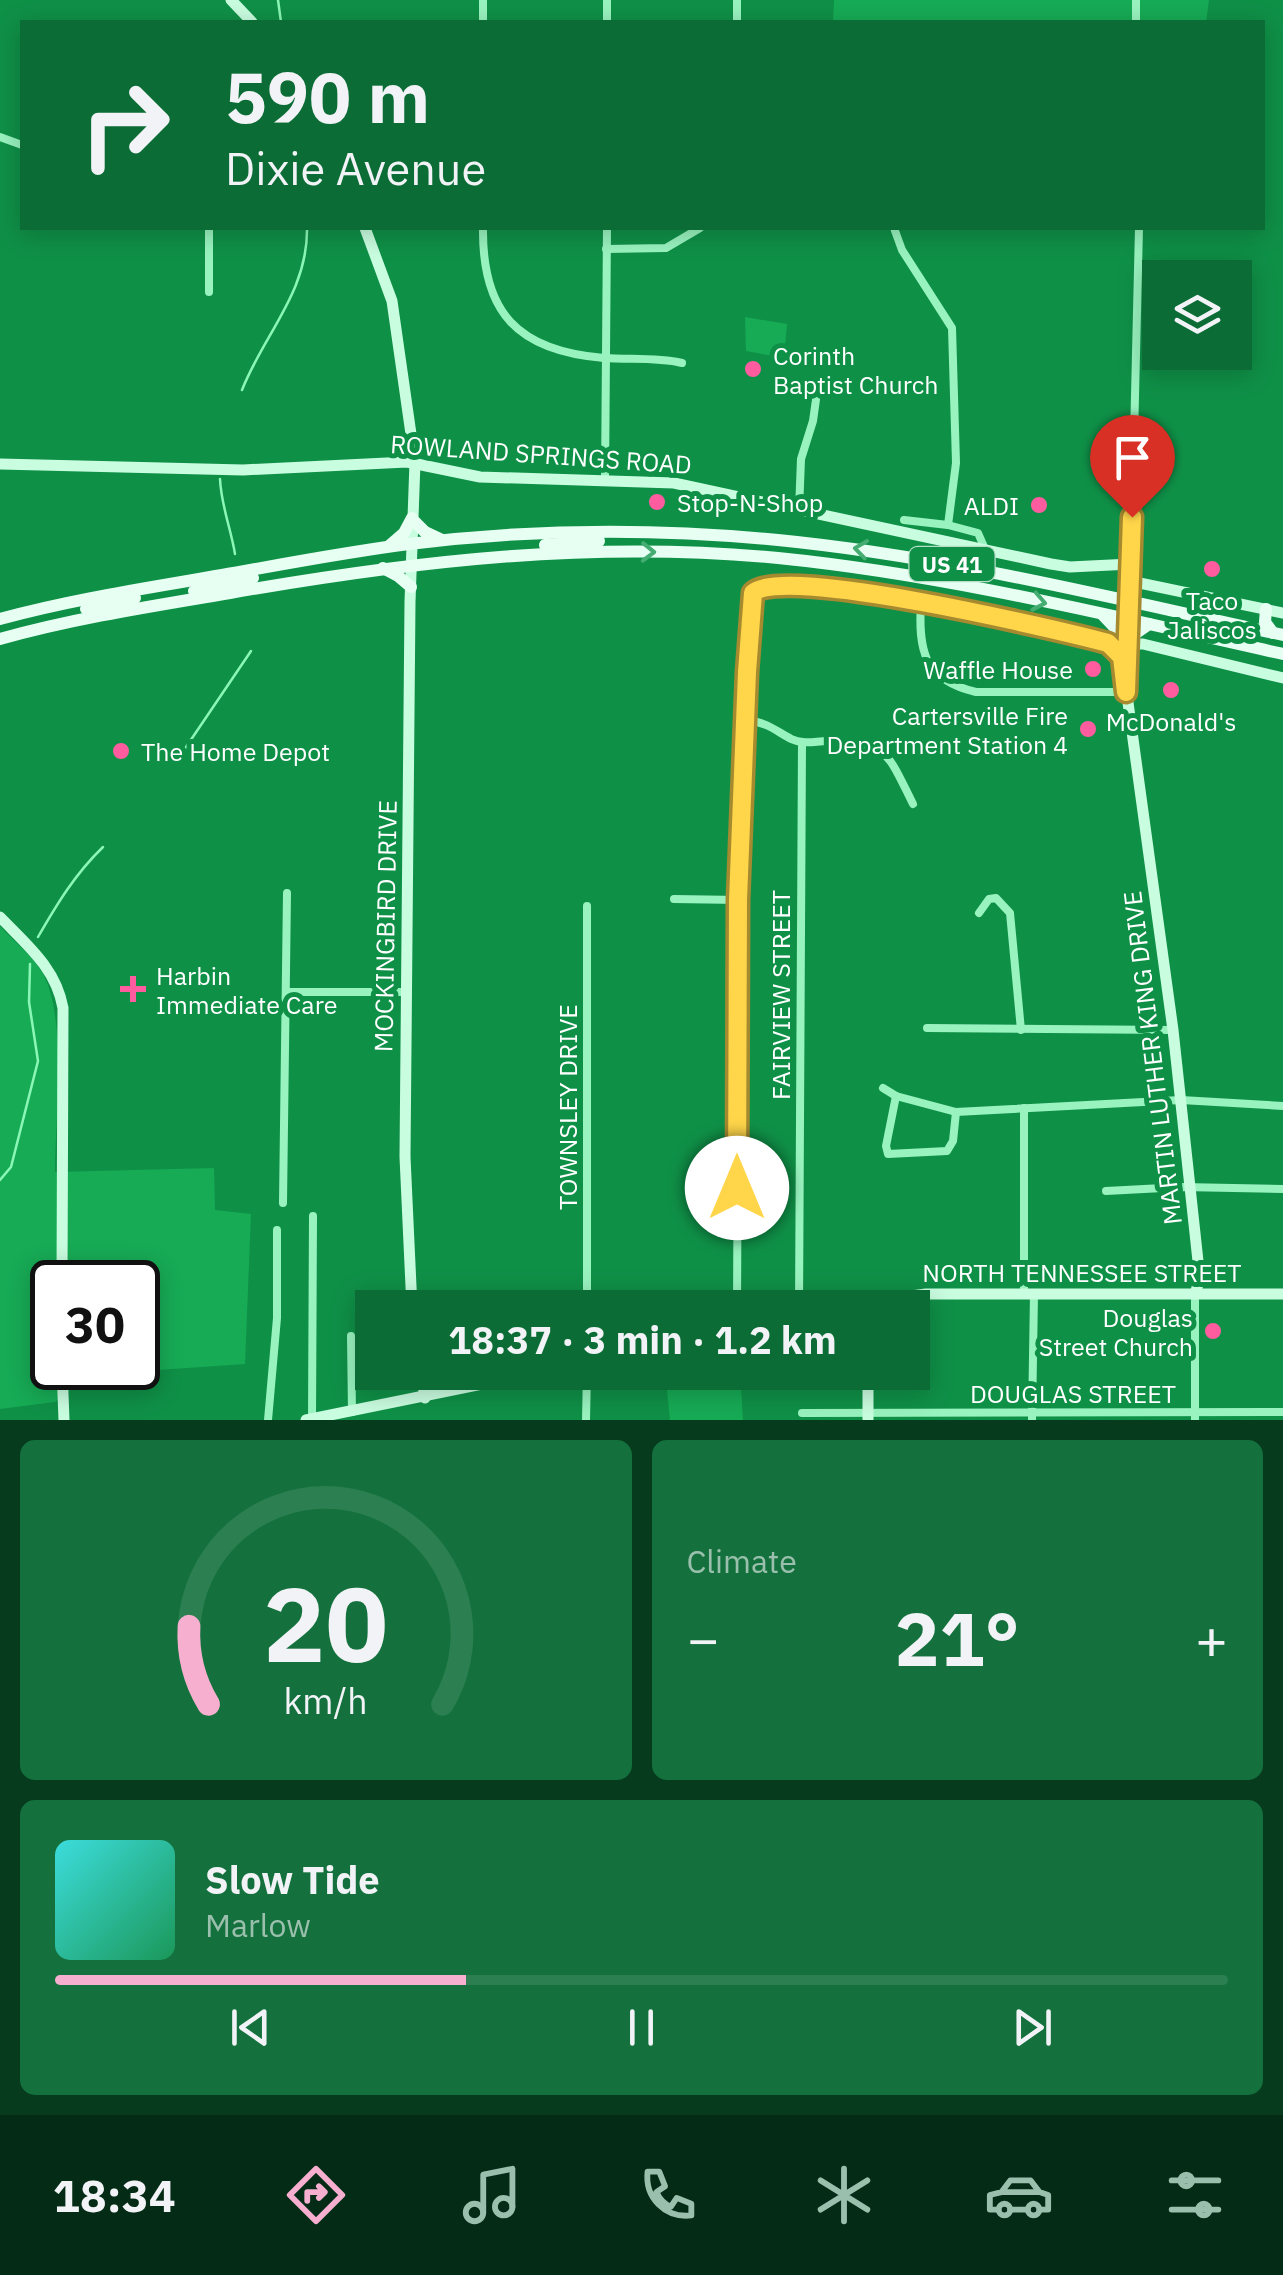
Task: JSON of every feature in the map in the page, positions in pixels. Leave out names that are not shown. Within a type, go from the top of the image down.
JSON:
[{"type":"main road","points":[[386,548],[404,533],[412,518],[425,532],[444,541]]},
{"type":"main road","points":[[411,564],[427,554],[620,539],[642,533]]},
{"type":"main road","name":"US 41","points":[[0,619],[75,601],[411,544],[542,534],[642,533],[734,536],[853,548],[976,568],[1128,613],[1278,634]]},
{"type":"main road","points":[[144,608],[172,596],[218,585],[392,556],[411,544]]},
{"type":"main road","name":"US 41","points":[[0,639],[144,608],[380,568],[584,552],[748,556],[904,575],[1101,614],[1128,613],[1149,624],[1283,654]]},
{"type":"main road","points":[[380,568],[398,576],[411,588]]},
{"type":"main road","points":[[0,630],[160,592],[179,583]]},
{"type":"main road","points":[[1266,609],[1266,622],[1278,634]]},
{"type":"main road","points":[[1128,613],[1283,646]]},
{"type":"main road","points":[[1101,614],[1126,640],[1149,624]]},
{"type":"street","points":[[234,1],[250,20]]},
{"type":"street","points":[[209,230],[209,292]]},
{"type":"street","name":"MOCKINGBIRD DRIVE","points":[[366,230],[392,301],[415,462],[406,1174],[411,1290]]},
{"type":"street","points":[[482,230],[482,257],[492,298],[508,320],[532,340],[566,354],[682,362]]},
{"type":"street","points":[[605,480],[606,230]]},
{"type":"street","points":[[606,249],[666,248],[697,230]]},
{"type":"street","points":[[895,230],[902,250],[952,328],[956,463],[948,524]]},
{"type":"street","name":"MARTIN LUTHER KING DRIVE","points":[[1126,692],[1139,230]]},
{"type":"street","points":[[799,510],[800,460],[813,421],[818,386]]},
{"type":"street","name":"ROWLAND SPRINGS ROAD","points":[[0,464],[243,470],[415,462],[468,476],[688,485],[1070,567],[1131,564]]},
{"type":"street","points":[[904,520],[948,524],[978,532],[985,549]]},
{"type":"street","points":[[1130,581],[1283,613]]},
{"type":"street","points":[[736,1290],[738,900],[755,590],[782,585],[921,602],[1108,643],[1126,640],[1283,678]]},
{"type":"street","points":[[921,602],[926,660],[936,676],[958,688],[976,692],[1126,692]]},
{"type":"street","name":"MARTIN LUTHER KING DRIVE","points":[[1126,640],[1122,657],[1173,1030],[1199,1281],[1195,1294],[1195,1416]]},
{"type":"street","points":[[1108,643],[1122,657]]},
{"type":"street","points":[[746,720],[765,721],[787,737],[802,742],[863,743],[886,753],[896,764],[912,804]]},
{"type":"street","name":"FAIRVIEW STREET","points":[[799,1290],[802,742]]},
{"type":"street","points":[[283,1203],[287,893]]},
{"type":"street","points":[[978,914],[988,899],[996,898],[1010,913],[1022,1030]]},
{"type":"street","points":[[674,899],[738,900]]},
{"type":"street","name":"TOWNSLEY DRIVE","points":[[587,906],[587,1290]]},
{"type":"street","points":[[0,917],[46,965],[62,999],[62,1260]]},
{"type":"street","points":[[287,992],[407,992]]},
{"type":"street","points":[[927,1028],[1173,1030]]},
{"type":"street","points":[[883,1088],[896,1096],[956,1112],[1181,1100],[1283,1106]]},
{"type":"street","points":[[896,1096],[886,1146],[888,1154],[947,1151],[954,1142],[956,1112]]},
{"type":"street","points":[[1024,1108],[1032,1416]]},
{"type":"street","points":[[1106,1191],[1283,1189]]},
{"type":"street","points":[[313,1216],[309,1420],[460,1390]]},
{"type":"street","points":[[268,1420],[277,1318],[277,1230]]},
{"type":"street","name":"NORTH TENNESSEE STREET","points":[[930,1294],[1283,1294]]},
{"type":"street","points":[[351,1336],[352,1412]]},
{"type":"street","points":[[63,1390],[64,1420]]},
{"type":"street","points":[[423,1390],[425,1398]]},
{"type":"street","points":[[586,1420],[587,1390]]},
{"type":"street","points":[[868,1390],[868,1416]]},
{"type":"street","name":"DOUGLAS STREET","points":[[802,1412],[868,1416],[1195,1416],[1283,1412]]},
{"type":"green space","points":[[834,0],[1209,0],[1206,20],[833,20]]},
{"type":"green space","points":[[745,317],[787,324],[784,358],[746,351]]},
{"type":"green space","points":[[0,926],[38,966],[50,991],[58,1041],[55,1172],[214,1168],[215,1210],[251,1214],[245,1364],[160,1370],[160,1260],[30,1260],[30,1390],[70,1390],[55,1402],[0,1409]]},
{"type":"green space","points":[[667,1390],[741,1390],[743,1420],[670,1420]]},
{"type":"waterway","points":[[278,0],[281,20]]},
{"type":"waterway","points":[[242,390],[293,293],[307,230]]},
{"type":"waterway","points":[[220,479],[235,554]]},
{"type":"waterway","points":[[182,753],[251,651]]},
{"type":"waterway","points":[[38,937],[75,879],[103,847]]},
{"type":"waterway","points":[[0,1180],[11,1167],[38,1061],[29,1002],[30,964]]},
{"type":"place","name":"Corinth Baptist Church","points":[[753,369]]},
{"type":"place","name":"Stop-N-Shop","points":[[657,502]]},
{"type":"place","name":"ALDI","points":[[1039,505]]},
{"type":"place","name":"Taco Jaliscos","points":[[1212,569]]},
{"type":"place","name":"Waffle House","points":[[1093,669]]},
{"type":"place","name":"McDonald's","points":[[1171,690]]},
{"type":"place","name":"Cartersville Fire Department Station 4","points":[[1088,729]]},
{"type":"place","name":"The Home Depot","points":[[121,751]]},
{"type":"place","name":"Harbin Immediate Care","points":[[133,989]]},
{"type":"place","name":"Douglas Street Church","points":[[1213,1331]]},
{"type":"route","points":[[737,1188],[738,900],[753,593],[766,585],[858,592],[1108,643],[1122,657],[1126,692],[1132,517]]}]
